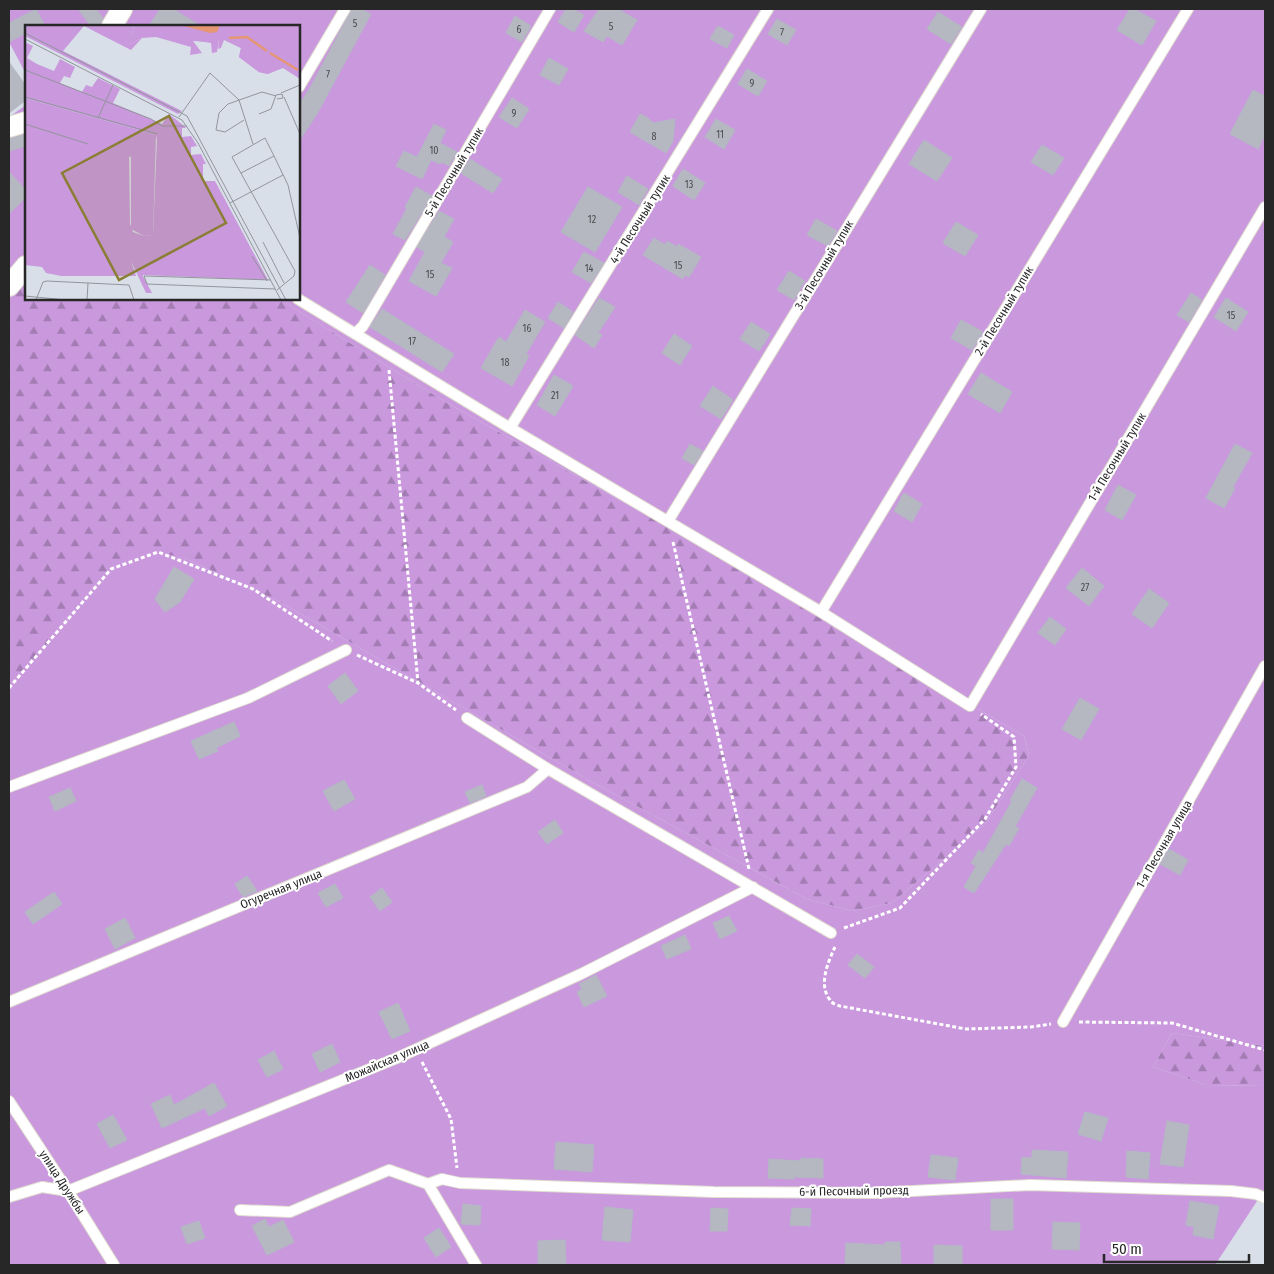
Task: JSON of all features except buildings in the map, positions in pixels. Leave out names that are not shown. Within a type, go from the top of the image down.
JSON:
[{"type":"street","points":[[113,25],[122,9]]},
{"type":"street","points":[[9,127],[25,122]]},
{"type":"street","points":[[9,286],[25,267]]},
{"type":"lane","points":[[300,85],[345,9]]},
{"type":"lane","name":"5-й Песочный тупик","points":[[355,334],[363,326],[550,9]]},
{"type":"lane","name":"4-й Песочный тупик","points":[[510,428],[768,9]]},
{"type":"lane","name":"3-й Песочный тупик","points":[[668,521],[981,9]]},
{"type":"lane","name":"2-й Песочный тупик","points":[[821,612],[1188,9]]},
{"type":"lane","name":"1-й Песочный тупик","points":[[970,706],[1265,207]]},
{"type":"lane","points":[[300,300],[510,428],[821,612],[970,706]]},
{"type":"lane","points":[[9,787],[248,698],[346,650]]},
{"type":"lane","name":"1-я Песочная улица","points":[[1063,1022],[1265,666]]},
{"type":"lane","points":[[467,718],[548,769],[831,933]]},
{"type":"lane","name":"Огуречная улица","points":[[9,1002],[527,787],[548,769]]},
{"type":"lane","name":"Можайская улица","points":[[9,1197],[42,1187],[68,1190],[398,1058],[581,974],[753,887]]},
{"type":"lane","name":"улица Дружбы","points":[[9,1101],[68,1190],[114,1265]]},
{"type":"lane","points":[[240,1210],[290,1212],[389,1170],[428,1184],[476,1265]]},
{"type":"lane","name":"6-й Песочный проезд","points":[[428,1184],[442,1180],[460,1183],[714,1192],[874,1193],[1030,1185],[1231,1191],[1256,1194],[1265,1198]]},
{"type":"path","points":[[389,367],[418,683]]},
{"type":"path","points":[[668,521],[753,887]]},
{"type":"path","points":[[9,688],[111,569],[158,552],[253,590],[346,650],[418,683],[467,718]]},
{"type":"path","points":[[970,706],[1014,737],[1016,767],[984,818],[900,908],[831,933],[835,946],[826,968],[825,989],[830,1001],[840,1006],[966,1029],[1031,1027],[1063,1022],[1172,1023],[1265,1050]]},
{"type":"path","points":[[416,1050],[451,1119],[460,1183]]},
{"type":"green space","points":[[9,9],[1265,9],[1265,1046],[1172,1033],[1153,1067],[1206,1085],[1265,1086],[1265,1189],[1215,1265],[9,1265],[9,688],[111,569],[147,549],[187,559],[280,602],[594,783],[807,899],[852,911],[892,903],[986,823],[1029,755],[1024,736],[751,574],[449,404],[281,300],[300,300],[300,25],[25,25],[25,72],[9,42]]},
{"type":"green space","points":[[25,106],[25,280],[9,299],[9,117]]},
{"type":"green space","points":[[25,280],[25,300],[281,300],[449,404],[751,574],[1024,736],[1029,755],[986,823],[892,903],[852,911],[807,899],[594,783],[280,602],[187,559],[147,550],[111,569],[9,688],[9,299]]},
{"type":"green space","points":[[1172,1033],[1265,1046],[1265,1086],[1206,1085],[1153,1067]]}]
